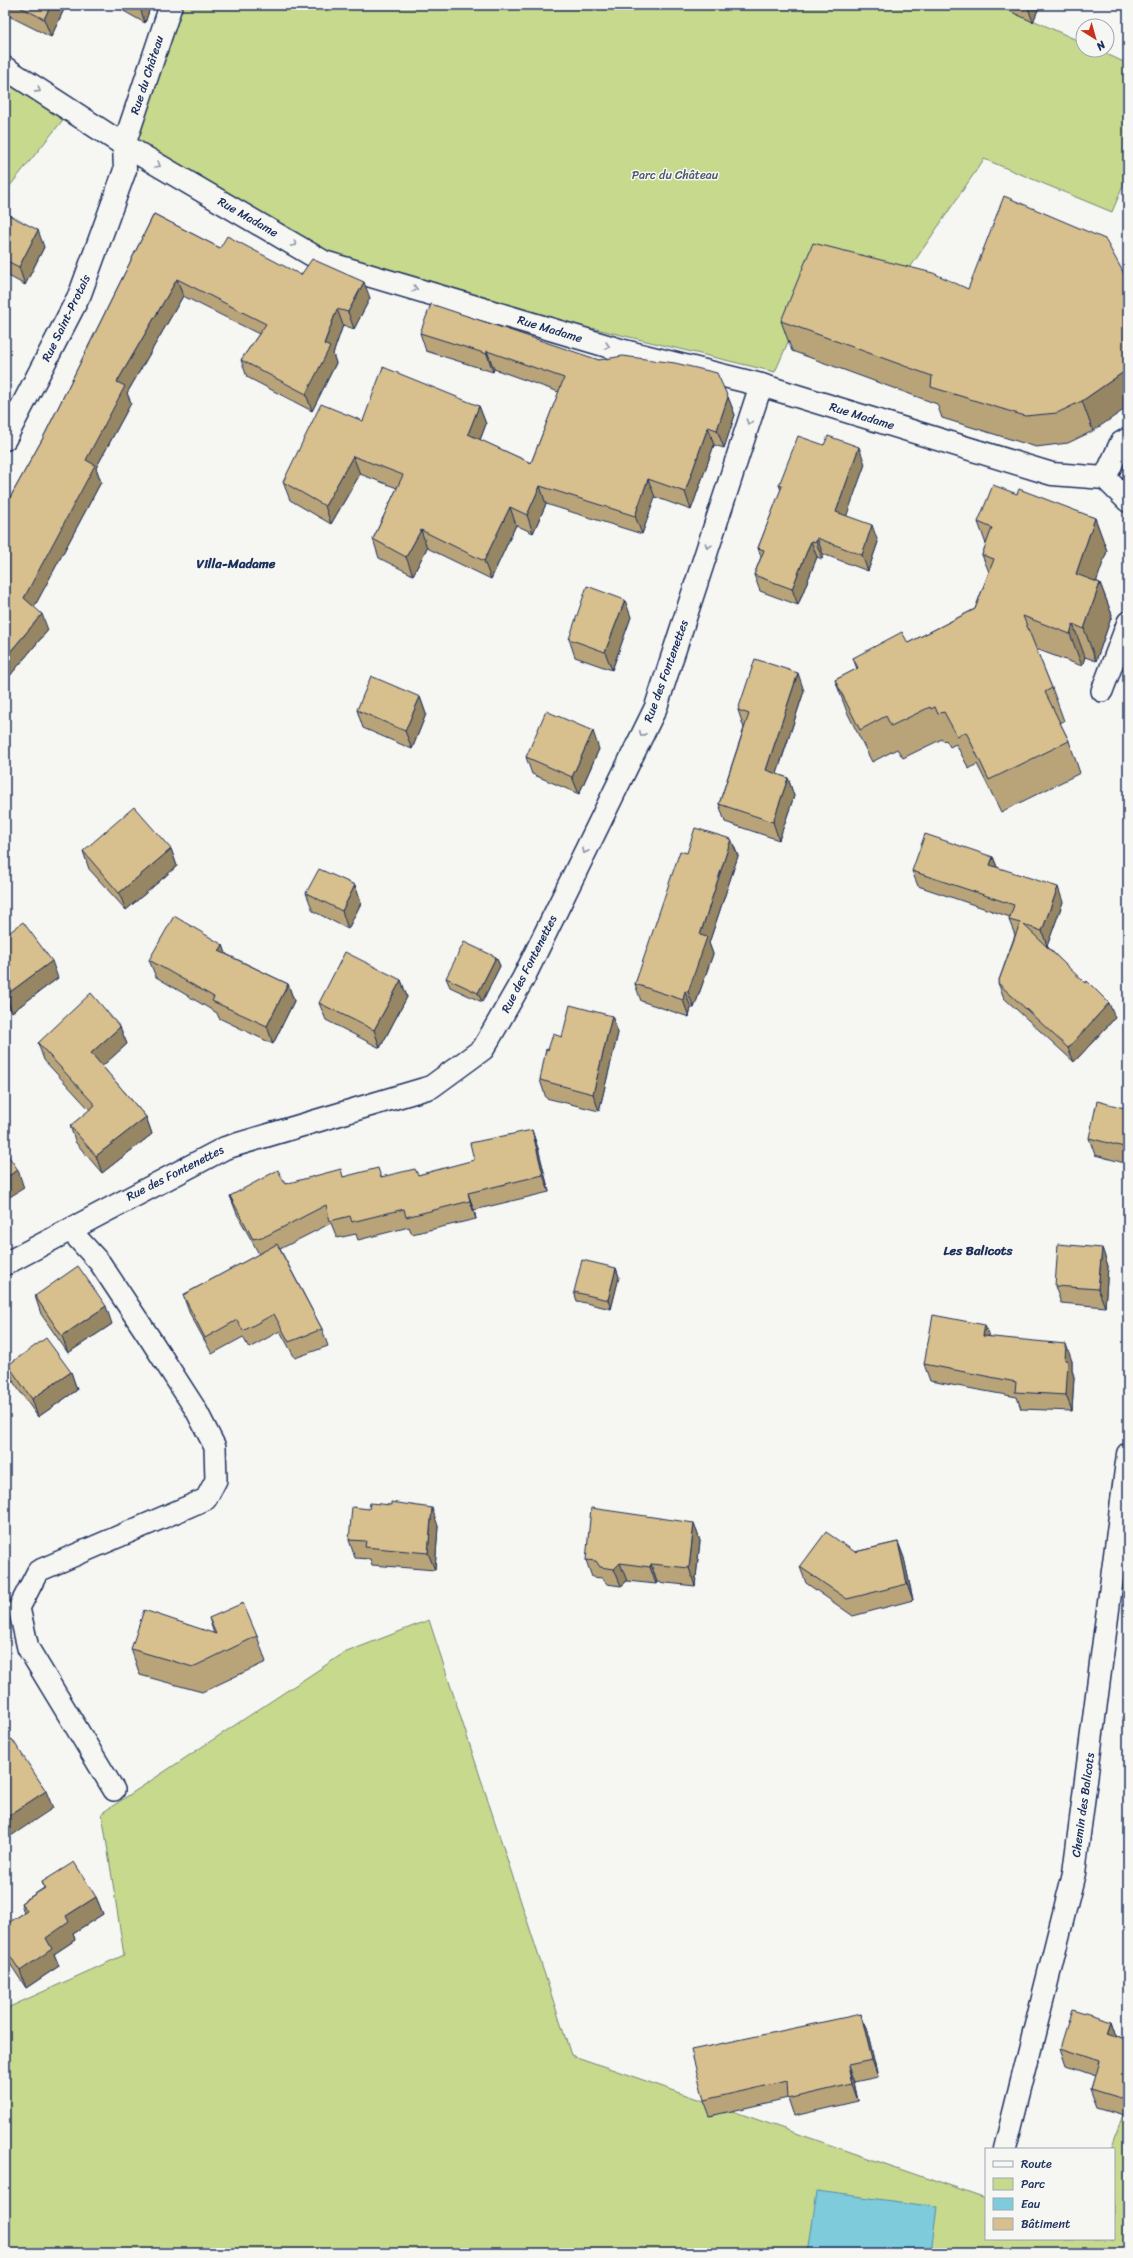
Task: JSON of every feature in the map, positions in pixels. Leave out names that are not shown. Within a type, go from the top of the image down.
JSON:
[{"type":"street","name":"Rue du Château","points":[[124,145],[171,5]]},
{"type":"street","name":"Rue Madame","points":[[5,68],[124,145],[324,262],[624,351],[761,385],[1052,474],[1105,478]]},
{"type":"street","name":"Rue Saint-Protais","points":[[5,439],[80,294],[125,170],[124,145]]},
{"type":"street","name":"Rue des Fontenettes","points":[[5,1264],[70,1230],[105,1209],[225,1148],[431,1087],[483,1049],[523,979],[656,707],[761,385]]},
{"type":"street","points":[[1128,439],[1121,443],[1105,478],[1128,501]]},
{"type":"street","name":"Chemin des Balicots","points":[[1005,2148],[1074,1873],[1128,1454]]},
{"type":"lane","points":[[1102,691],[1128,622]]},
{"type":"lane","points":[[70,1230],[100,1263],[147,1333],[196,1410],[215,1447],[216,1480],[206,1499],[38,1571],[19,1608],[28,1648],[114,1790]]},
{"type":"green space","name":"Parc du Château","points":[[171,5],[1000,5],[1075,39],[1075,58],[1115,58],[1128,64],[1128,174],[1112,212],[984,159],[901,281],[821,266],[775,372],[592,328],[590,341],[324,262],[124,145]]},
{"type":"green space","points":[[5,71],[66,116],[5,192]]},
{"type":"green space","points":[[429,1620],[571,2055],[985,2199],[985,2240],[1115,2240],[1115,2148],[1111,2148],[1128,2100],[1128,2253],[5,2253],[5,2009],[124,1955],[102,1813],[344,1653]]},
{"type":"water","points":[[817,2191],[937,2207],[931,2253],[808,2253]]},
{"type":"building","points":[[16,5],[51,5],[44,19]]},
{"type":"building","points":[[1004,196],[1105,239],[1128,281],[1128,369],[1082,401],[1057,413],[1025,416],[931,387],[932,376],[781,321],[813,243],[933,273],[968,289]]},
{"type":"building","points":[[5,213],[38,230],[19,267],[5,260]]},
{"type":"building","points":[[154,214],[220,248],[227,236],[301,275],[312,259],[364,282],[348,312],[337,309],[324,344],[330,347],[306,394],[241,360],[266,324],[177,279],[117,382],[125,386],[86,460],[95,465],[24,598],[42,614],[5,658],[5,502],[7,503],[43,438]]},
{"type":"building","points":[[431,304],[599,360],[623,356],[675,363],[717,373],[728,397],[717,430],[708,427],[685,492],[648,479],[635,516],[540,486],[527,515],[510,507],[484,561],[421,530],[406,557],[373,539],[403,475],[353,456],[325,506],[283,482],[321,404],[363,421],[383,367],[479,406],[468,434],[531,463],[564,378],[487,351],[487,354],[420,333]]},
{"type":"building","points":[[798,436],[824,445],[828,436],[859,447],[836,512],[872,525],[862,555],[817,538],[816,542],[811,541],[792,589],[754,575],[764,550],[758,548],[782,486],[779,485]]},
{"type":"building","points":[[993,485],[1017,494],[1019,489],[1095,518],[1076,574],[1100,583],[1084,629],[1073,624],[1070,634],[1023,616],[1052,688],[1045,692],[1069,741],[989,780],[966,732],[957,736],[944,712],[938,714],[935,707],[931,709],[930,707],[891,726],[886,716],[860,730],[835,680],[858,668],[853,658],[902,632],[908,643],[975,609],[994,559],[982,555],[992,528],[978,522]]},
{"type":"building","points":[[587,586],[625,600],[605,652],[569,639]]},
{"type":"building","points":[[755,659],[798,673],[766,770],[788,778],[773,822],[719,804],[749,714],[738,710]]},
{"type":"building","points":[[371,676],[420,697],[405,731],[357,710]]},
{"type":"building","points":[[546,711],[593,731],[572,777],[526,757]]},
{"type":"building","points":[[134,807],[171,849],[119,893],[83,851]]},
{"type":"building","points":[[695,828],[731,839],[700,935],[707,937],[688,992],[685,991],[683,1000],[635,984],[680,851],[687,853]]},
{"type":"building","points":[[925,834],[993,857],[990,865],[1058,887],[1042,931],[1024,925],[1085,983],[1087,981],[1109,1003],[1068,1048],[998,983],[1020,923],[1009,920],[1014,905],[912,871]]},
{"type":"building","points":[[319,869],[355,885],[342,911],[306,893]]},
{"type":"building","points":[[174,916],[223,945],[219,951],[288,984],[267,1026],[212,1001],[214,997],[149,960]]},
{"type":"building","points":[[23,922],[52,961],[6,995],[5,936]]},
{"type":"building","points":[[464,942],[496,957],[478,993],[446,978]]},
{"type":"building","points":[[345,952],[401,980],[374,1030],[319,1003]]},
{"type":"building","points":[[91,993],[120,1027],[91,1053],[146,1117],[96,1156],[70,1126],[95,1105],[38,1043]]},
{"type":"building","points":[[570,1005],[612,1016],[593,1094],[540,1080],[546,1049],[548,1050],[553,1034],[562,1037]]},
{"type":"building","points":[[1097,1101],[1128,1109],[1128,1148],[1089,1138]]},
{"type":"building","points":[[532,1130],[543,1175],[468,1193],[470,1201],[406,1217],[404,1209],[352,1222],[350,1216],[330,1221],[326,1205],[266,1236],[253,1239],[230,1196],[278,1170],[285,1184],[341,1169],[343,1177],[378,1168],[381,1177],[415,1169],[418,1175],[474,1160],[470,1143]]},
{"type":"building","points":[[5,1151],[18,1170],[5,1178]]},
{"type":"building","points":[[277,1244],[322,1329],[289,1342],[274,1314],[243,1331],[237,1320],[205,1338],[183,1295]]},
{"type":"building","points":[[1058,1244],[1102,1248],[1098,1289],[1055,1286]]},
{"type":"building","points":[[582,1260],[616,1268],[608,1300],[574,1292]]},
{"type":"building","points":[[78,1266],[106,1306],[62,1336],[35,1296]]},
{"type":"building","points":[[933,1315],[985,1325],[983,1336],[1066,1344],[1065,1360],[1068,1361],[1066,1395],[1015,1392],[1016,1382],[924,1364]]},
{"type":"building","points":[[46,1338],[71,1372],[32,1399],[8,1365]]},
{"type":"building","points":[[391,1502],[432,1508],[428,1553],[365,1547],[366,1541],[349,1540],[352,1507],[369,1509],[370,1503],[391,1505]]},
{"type":"building","points":[[591,1508],[694,1523],[689,1568],[651,1564],[650,1567],[620,1563],[614,1569],[600,1567],[596,1561],[586,1560]]},
{"type":"building","points":[[826,1532],[855,1552],[898,1542],[907,1584],[847,1599],[800,1567]]},
{"type":"building","points":[[243,1603],[257,1636],[193,1667],[131,1649],[144,1610],[216,1634],[209,1618]]},
{"type":"building","points":[[12,1739],[46,1791],[5,1818],[5,1743]]},
{"type":"building","points":[[74,1862],[96,1897],[66,1916],[69,1922],[46,1938],[52,1949],[20,1971],[5,1948],[5,1925],[27,1911],[21,1903],[45,1888],[42,1882]]},
{"type":"building","points":[[1072,2009],[1112,2021],[1108,2033],[1128,2040],[1128,2086],[1124,2099],[1091,2089],[1099,2061],[1060,2048]]},
{"type":"building","points":[[861,2014],[872,2060],[848,2065],[852,2084],[788,2099],[787,2081],[704,2100],[691,2050]]},
{"type":"district","name":"Villa-Madame","points":[[236,563]]},
{"type":"district","name":"Les Balicots","points":[[978,1250]]}]
